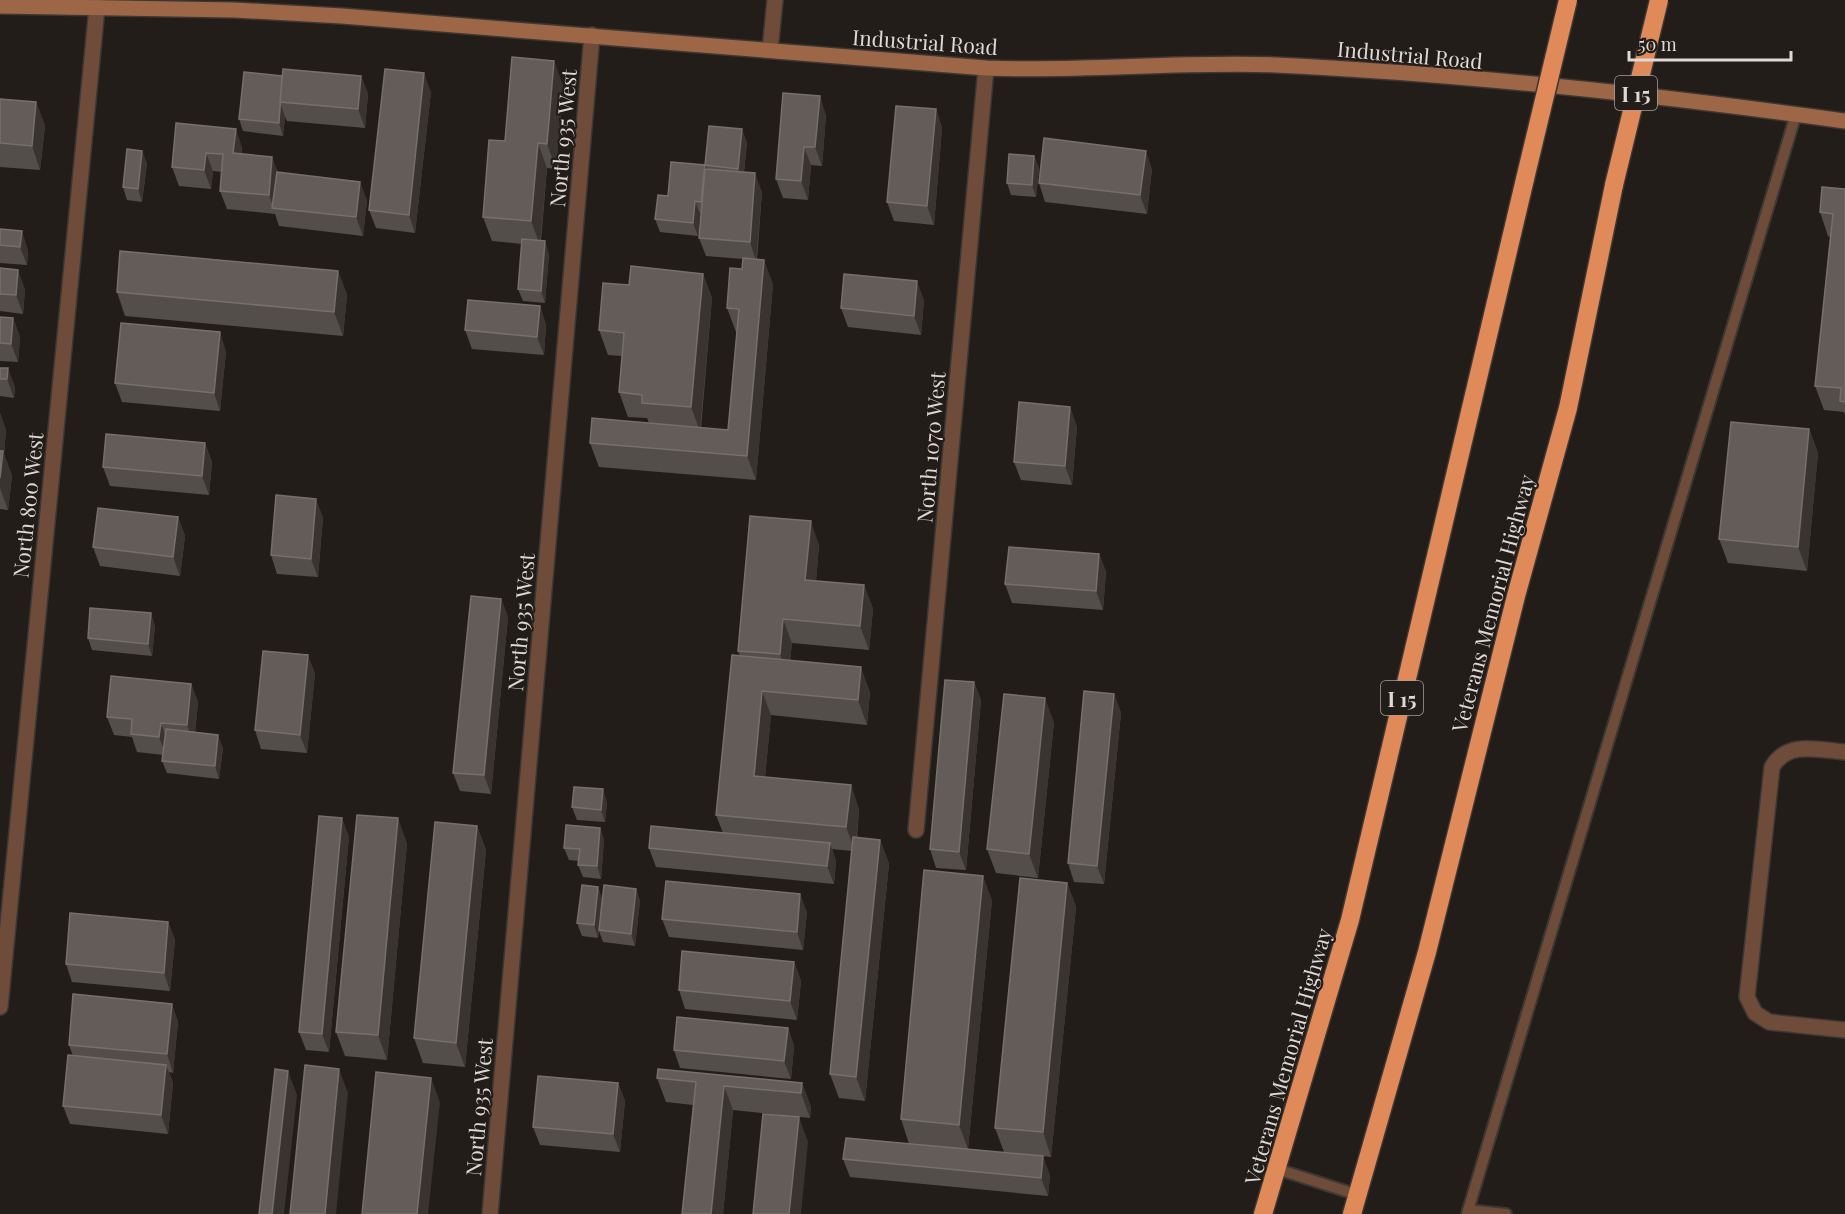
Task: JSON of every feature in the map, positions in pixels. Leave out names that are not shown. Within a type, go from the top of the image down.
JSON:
[{"type":"highway","name":"Veterans Memorial Highway","points":[[1263,1214],[1350,920],[1568,0]]},
{"type":"highway","name":"Veterans Memorial Highway","points":[[1352,1214],[1427,952],[1516,596],[1568,408],[1614,185],[1659,0]]},
{"type":"street","points":[[770,50],[776,0]]},
{"type":"street","name":"Industrial Road","points":[[0,6],[97,3],[353,16],[986,68],[1071,70],[1275,65],[1594,91],[1845,121]]},
{"type":"street","name":"North 800 West","points":[[0,1007],[97,3]]},
{"type":"street","name":"North 935 West","points":[[490,1214],[592,34]]},
{"type":"street","name":"North 1070 West","points":[[916,830],[986,68]]},
{"type":"street","points":[[1845,752],[1797,748],[1782,753],[1772,766],[1747,997],[1755,1013],[1769,1022],[1845,1030]]},
{"type":"lane","points":[[1506,1214],[1467,1212],[1796,114]]},
{"type":"lane","points":[[1277,1169],[1358,1195]]},
{"type":"building","points":[[512,57],[554,61],[547,144],[538,143],[531,221],[483,217],[489,140],[505,141]]},
{"type":"building","points":[[283,69],[361,76],[358,109],[280,102]]},
{"type":"building","points":[[385,69],[424,73],[409,215],[369,210]]},
{"type":"building","points":[[244,72],[282,76],[279,123],[239,119]]},
{"type":"building","points":[[783,93],[820,96],[815,147],[804,147],[801,181],[776,179]]},
{"type":"building","points":[[0,99],[36,102],[32,146],[0,143]]},
{"type":"building","points":[[896,106],[936,109],[927,206],[887,202]]},
{"type":"building","points":[[176,123],[236,129],[233,153],[272,157],[269,195],[220,191],[223,154],[206,153],[204,170],[172,167]]},
{"type":"building","points":[[709,126],[742,129],[738,169],[705,165]]},
{"type":"building","points":[[1044,138],[1146,151],[1140,195],[1039,183]]},
{"type":"building","points":[[127,149],[142,151],[138,189],[123,187]]},
{"type":"building","points":[[1009,154],[1034,156],[1032,185],[1007,183]]},
{"type":"building","points":[[671,162],[705,165],[701,202],[695,201],[693,223],[655,219],[658,195],[668,196]]},
{"type":"building","points":[[705,169],[755,173],[750,242],[699,238]]},
{"type":"building","points":[[277,172],[360,182],[356,217],[272,208]]},
{"type":"building","points":[[1822,187],[1845,189],[1845,402],[1840,401],[1841,388],[1815,386],[1833,214],[1820,212]]},
{"type":"building","points":[[0,229],[22,231],[20,247],[0,245]]},
{"type":"building","points":[[522,239],[545,241],[541,291],[518,289]]},
{"type":"building","points":[[120,251],[338,271],[334,312],[117,292]]},
{"type":"building","points":[[743,258],[764,260],[747,456],[590,443],[592,418],[728,430],[739,309],[727,308],[730,268],[742,269]]},
{"type":"building","points":[[631,266],[703,274],[691,407],[642,403],[642,395],[619,392],[624,333],[599,330],[603,283],[629,285]]},
{"type":"building","points":[[0,268],[18,270],[16,295],[0,294]]},
{"type":"building","points":[[844,274],[917,281],[914,316],[841,308]]},
{"type":"building","points":[[468,300],[540,306],[537,337],[465,330]]},
{"type":"building","points":[[0,317],[13,318],[11,344],[0,343]]},
{"type":"building","points":[[121,323],[220,332],[214,393],[115,383]]},
{"type":"building","points":[[0,368],[8,368],[7,379],[0,379]]},
{"type":"building","points":[[1019,402],[1070,407],[1065,466],[1014,462]]},
{"type":"building","points":[[1731,422],[1809,429],[1798,547],[1719,539]]},
{"type":"building","points":[[106,434],[205,443],[202,476],[103,467]]},
{"type":"building","points":[[0,451],[3,451],[0,478]]},
{"type":"building","points":[[276,495],[316,499],[311,559],[271,555]]},
{"type":"building","points":[[98,508],[178,517],[173,557],[93,547]]},
{"type":"building","points":[[750,516],[811,521],[805,580],[864,585],[860,626],[783,619],[780,654],[738,651]]},
{"type":"building","points":[[1009,547],[1099,554],[1096,591],[1005,584]]},
{"type":"building","points":[[471,596],[501,599],[484,775],[453,773]]},
{"type":"building","points":[[90,608],[151,613],[148,644],[88,638]]},
{"type":"building","points":[[263,651],[308,655],[300,735],[255,730]]},
{"type":"building","points":[[732,655],[861,667],[858,700],[762,691],[754,776],[851,785],[846,827],[716,815]]},
{"type":"building","points":[[111,676],[191,684],[187,725],[161,723],[159,737],[131,734],[132,719],[107,717]]},
{"type":"building","points":[[945,680],[974,682],[959,852],[930,849]]},
{"type":"building","points":[[1084,691],[1114,694],[1097,866],[1068,863]]},
{"type":"building","points":[[1004,694],[1045,698],[1029,854],[987,849]]},
{"type":"building","points":[[166,729],[218,735],[215,766],[162,761]]},
{"type":"building","points":[[574,787],[603,789],[601,810],[572,807]]},
{"type":"building","points":[[357,815],[398,818],[378,1035],[336,1032]]},
{"type":"building","points":[[319,816],[342,818],[322,1034],[299,1032]]},
{"type":"building","points":[[435,822],[477,826],[456,1043],[414,1038]]},
{"type":"building","points":[[566,825],[600,828],[597,866],[578,865],[580,849],[564,848]]},
{"type":"building","points":[[651,826],[830,843],[827,866],[649,848]]},
{"type":"building","points":[[853,837],[880,840],[856,1077],[830,1074]]},
{"type":"building","points":[[924,870],[983,876],[959,1125],[901,1119]]},
{"type":"building","points":[[1020,878],[1067,883],[1043,1132],[995,1128]]},
{"type":"building","points":[[666,881],[800,894],[797,932],[662,919]]},
{"type":"building","points":[[582,885],[598,887],[594,925],[577,923]]},
{"type":"building","points":[[604,885],[636,889],[631,934],[599,930]]},
{"type":"building","points":[[70,913],[168,922],[164,973],[66,964]]},
{"type":"building","points":[[682,951],[794,962],[790,1001],[679,990]]},
{"type":"building","points":[[73,994],[172,1004],[167,1054],[69,1045]]},
{"type":"building","points":[[677,1017],[788,1028],[784,1061],[674,1050]]},
{"type":"building","points":[[68,1055],[166,1065],[161,1115],[63,1106]]},
{"type":"building","points":[[305,1065],[339,1069],[325,1214],[290,1214]]},
{"type":"building","points":[[275,1069],[288,1071],[272,1214],[259,1214]]},
{"type":"building","points":[[658,1069],[802,1083],[801,1093],[724,1086],[711,1214],[682,1214],[696,1082],[657,1078]]},
{"type":"building","points":[[376,1072],[431,1078],[417,1214],[362,1214]]},
{"type":"building","points":[[538,1076],[618,1083],[613,1134],[533,1127]]},
{"type":"building","points":[[763,1114],[799,1117],[789,1214],[753,1214]]},
{"type":"building","points":[[846,1138],[1043,1156],[1041,1178],[843,1159]]}]
